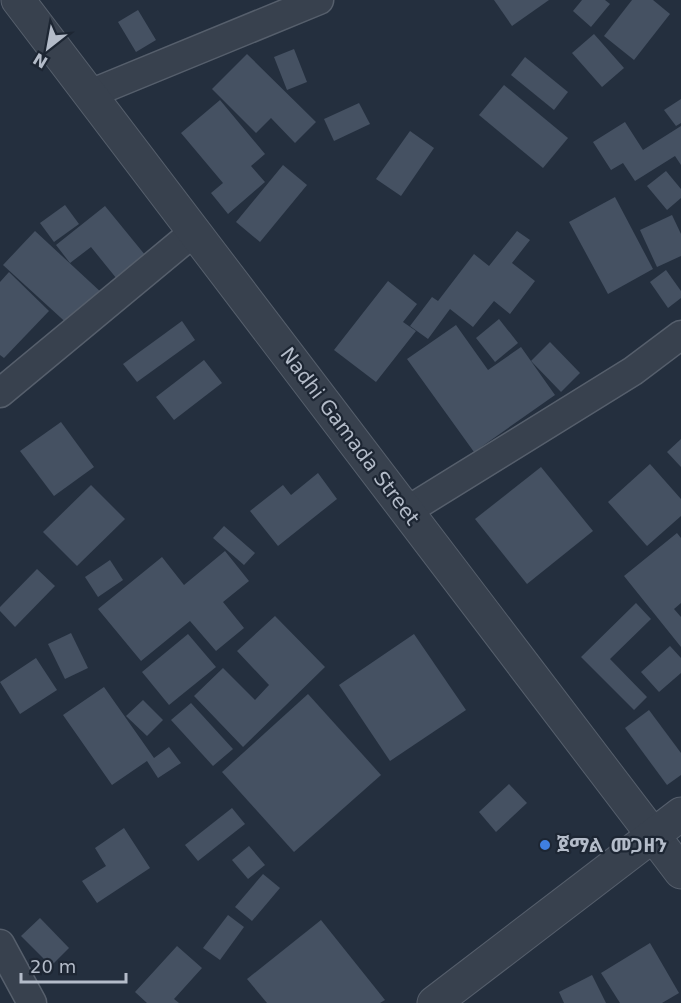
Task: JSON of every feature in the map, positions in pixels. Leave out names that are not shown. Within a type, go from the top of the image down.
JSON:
[{"type":"street","name":"Nadhi Gamada Street","points":[[18,0],[681,872]]},
{"type":"street","points":[[90,94],[319,0]]},
{"type":"street","points":[[0,393],[194,232]]},
{"type":"street","points":[[407,512],[633,371],[681,335]]},
{"type":"street","points":[[434,1003],[681,813]]},
{"type":"street","points":[[0,944],[32,1003]]},
{"type":"building","points":[[494,0],[549,0],[512,26]]},
{"type":"building","points":[[582,0],[605,0],[610,4],[591,27],[573,11]]},
{"type":"building","points":[[632,0],[653,0],[670,14],[634,60],[604,36]]},
{"type":"building","points":[[138,10],[156,40],[136,52],[118,22]]},
{"type":"building","points":[[594,34],[624,68],[602,87],[572,53]]},
{"type":"building","points":[[294,49],[307,82],[287,90],[274,57]]},
{"type":"building","points":[[247,54],[316,122],[295,143],[271,118],[256,133],[212,89]]},
{"type":"building","points":[[525,57],[568,92],[554,110],[511,75]]},
{"type":"building","points":[[504,85],[568,138],[543,168],[479,115]]},
{"type":"building","points":[[681,99],[681,123],[676,126],[664,110]]},
{"type":"building","points":[[220,100],[265,154],[251,166],[265,182],[228,214],[211,193],[223,183],[181,133]]},
{"type":"building","points":[[359,103],[370,124],[334,141],[324,119]]},
{"type":"building","points":[[625,122],[643,150],[681,126],[681,165],[675,156],[635,181],[623,163],[611,170],[593,142]]},
{"type":"building","points":[[410,131],[434,148],[401,196],[376,179]]},
{"type":"building","points":[[283,165],[307,185],[260,242],[236,222]]},
{"type":"building","points":[[666,171],[681,189],[681,198],[667,210],[647,186]]},
{"type":"building","points":[[615,197],[653,269],[608,294],[569,222]]},
{"type":"building","points":[[65,205],[79,224],[54,242],[40,223]]},
{"type":"building","points":[[105,206],[150,261],[121,284],[91,247],[70,263],[56,245]]},
{"type":"building","points":[[672,215],[681,234],[681,256],[657,267],[640,230]]},
{"type":"building","points":[[35,231],[103,294],[72,328],[3,265]]},
{"type":"building","points":[[517,231],[530,240],[512,263],[535,281],[510,314],[494,301],[473,327],[450,309],[428,339],[410,326],[432,297],[438,301],[474,254],[489,266]]},
{"type":"building","points":[[666,270],[681,291],[681,298],[668,308],[650,282]]},
{"type":"building","points":[[9,272],[49,311],[4,358],[0,355],[0,282]]},
{"type":"building","points":[[388,281],[417,304],[403,322],[416,331],[376,382],[334,350]]},
{"type":"building","points":[[499,319],[518,343],[495,362],[476,338]]},
{"type":"building","points":[[182,321],[195,340],[137,382],[123,364]]},
{"type":"building","points":[[456,325],[488,370],[521,347],[555,395],[474,452],[407,359]]},
{"type":"building","points":[[550,342],[580,373],[561,392],[531,361]]},
{"type":"building","points":[[204,360],[222,383],[174,420],[156,397]]},
{"type":"building","points":[[61,422],[94,467],[54,496],[20,451]]},
{"type":"building","points":[[681,439],[681,467],[667,452]]},
{"type":"building","points":[[650,464],[681,499],[681,516],[647,546],[608,502]]},
{"type":"building","points":[[541,467],[593,531],[527,584],[475,519]]},
{"type":"building","points":[[318,473],[337,499],[278,546],[250,511],[283,485],[291,495]]},
{"type":"building","points":[[91,485],[125,519],[77,566],[43,532]]},
{"type":"building","points":[[224,526],[255,553],[244,565],[213,538]]},
{"type":"building","points":[[677,533],[681,538],[681,603],[674,609],[681,617],[681,647],[624,576]]},
{"type":"building","points":[[225,551],[249,581],[223,602],[244,628],[216,651],[190,621],[141,661],[98,609],[162,557],[184,585]]},
{"type":"building","points":[[110,560],[123,580],[98,597],[85,577]]},
{"type":"building","points":[[37,569],[55,586],[15,627],[0,611],[0,607]]},
{"type":"building","points":[[636,603],[651,619],[610,659],[647,697],[634,710],[581,657]]},
{"type":"building","points":[[275,616],[325,667],[243,747],[194,696],[223,668],[255,700],[269,685],[237,651]]},
{"type":"building","points":[[71,633],[88,668],[65,679],[48,644]]},
{"type":"building","points":[[188,634],[216,667],[169,705],[142,672]]},
{"type":"building","points":[[414,634],[466,710],[390,761],[339,685]]},
{"type":"building","points":[[670,646],[681,658],[681,673],[659,692],[641,672]]},
{"type":"building","points":[[36,658],[57,690],[20,714],[0,682]]},
{"type":"building","points":[[104,687],[154,758],[169,747],[181,763],[158,778],[147,761],[112,785],[63,715]]},
{"type":"building","points":[[308,694],[381,775],[294,852],[222,772]]},
{"type":"building","points":[[143,700],[163,720],[147,736],[126,716]]},
{"type":"building","points":[[191,703],[233,749],[213,766],[171,720]]},
{"type":"building","points":[[649,710],[681,753],[681,775],[667,785],[625,728]]},
{"type":"building","points":[[509,784],[527,803],[496,832],[479,812]]},
{"type":"building","points":[[232,808],[245,824],[198,861],[185,845]]},
{"type":"building","points":[[124,828],[150,868],[97,903],[82,881],[106,866],[95,848]]},
{"type":"building","points":[[249,846],[265,865],[248,879],[232,860]]},
{"type":"building","points":[[263,874],[280,888],[252,921],[235,907]]},
{"type":"building","points":[[228,915],[244,927],[220,960],[203,948]]},
{"type":"building","points":[[40,918],[69,948],[51,966],[21,936]]},
{"type":"building","points":[[321,920],[385,1000],[380,1003],[267,1003],[247,979]]},
{"type":"building","points":[[650,943],[679,993],[662,1003],[620,1003],[601,973]]},
{"type":"building","points":[[177,946],[202,968],[174,999],[179,1003],[147,1003],[135,992]]},
{"type":"building","points":[[592,975],[606,1003],[564,1003],[559,992]]},
{"type":"place","name":"ጀማል መጋዘን","points":[[545,845]]}]
